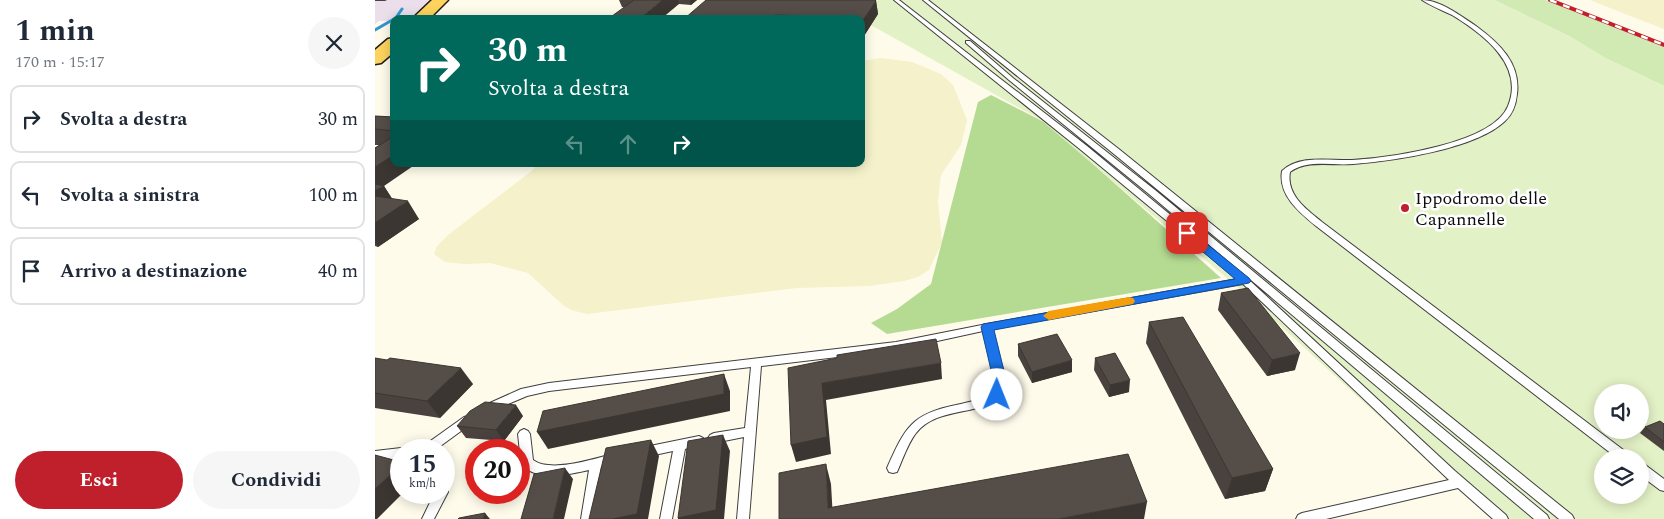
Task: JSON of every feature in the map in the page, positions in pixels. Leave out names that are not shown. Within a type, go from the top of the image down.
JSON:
[{"type":"main road","points":[[424,15],[441,0]]},
{"type":"main road","points":[[437,15],[453,0]]},
{"type":"main road","points":[[375,59],[390,46]]},
{"type":"main road","points":[[375,71],[390,58]]},
{"type":"lane","points":[[895,0],[1084,148],[1245,281],[1459,483],[1502,519]]},
{"type":"lane","points":[[918,0],[1011,79],[1153,192],[1543,519]]},
{"type":"lane","points":[[925,0],[1117,152],[1568,519]]},
{"type":"lane","points":[[1424,0],[1450,11],[1473,25],[1505,56],[1512,67],[1515,79],[1513,103],[1508,113],[1500,122],[1479,134],[1410,154],[1369,161],[1297,165],[1286,172],[1284,180],[1287,189],[1302,209],[1319,224],[1614,449]]},
{"type":"lane","points":[[442,439],[480,413],[511,398],[549,387],[896,346],[987,327],[1245,281]]},
{"type":"lane","points":[[893,468],[908,434],[920,420],[937,412],[985,402],[997,395],[1001,383],[987,327]]},
{"type":"lane","points":[[743,519],[756,362]]},
{"type":"lane","points":[[524,434],[527,462],[535,469],[549,471],[751,431]]},
{"type":"lane","points":[[666,519],[680,445]]},
{"type":"lane","points":[[375,456],[390,454]]},
{"type":"lane","points":[[587,519],[596,462]]},
{"type":"lane","points":[[1649,475],[1664,486]]},
{"type":"lane","points":[[1303,519],[1459,483]]},
{"type":"lane","points":[[428,519],[436,504]]},
{"type":"shaded area","points":[[375,0],[431,0],[414,15],[390,15],[390,21],[379,21],[375,24]]},
{"type":"shaded area","points":[[1590,0],[1664,0],[1664,29],[1625,14]]},
{"type":"shaded area","points":[[881,58],[912,62],[941,74],[953,85],[967,120],[961,145],[941,175],[938,201],[942,242],[929,270],[918,277],[869,286],[797,288],[587,314],[571,310],[563,305],[528,273],[490,263],[464,264],[445,262],[434,254],[437,246],[448,235],[534,167],[865,167],[865,60]]},
{"type":"green space","name":"Ippodromo delle Capannelle","points":[[826,0],[1494,0],[1569,36],[1605,58],[1664,86],[1664,519],[1491,519],[1249,297],[1041,120],[865,22],[865,15],[853,15]]},
{"type":"green space","points":[[1494,0],[1546,0],[1664,47],[1664,86],[1605,58],[1569,36]]},
{"type":"green space","points":[[991,95],[1048,124],[1221,278],[887,334],[871,323],[897,309],[931,284],[978,102]]},
{"type":"building","points":[[634,0],[663,0],[644,15],[613,15]]},
{"type":"building","points":[[706,0],[876,1],[865,18],[865,15],[689,15]]},
{"type":"building","points":[[375,116],[390,117],[390,131],[375,129]]},
{"type":"building","points":[[390,139],[390,158],[375,167],[375,148]]},
{"type":"building","points":[[375,184],[384,186],[375,191]]},
{"type":"building","points":[[375,196],[408,201],[375,223]]},
{"type":"building","points":[[1248,288],[1300,353],[1272,360],[1221,293]]},
{"type":"building","points":[[1183,317],[1273,469],[1232,478],[1149,322]]},
{"type":"building","points":[[1057,334],[1072,360],[1032,372],[1018,344]]},
{"type":"building","points":[[936,339],[941,363],[822,383],[827,437],[791,445],[788,368],[837,358],[837,355]]},
{"type":"building","points":[[1115,353],[1130,380],[1110,385],[1095,358]]},
{"type":"building","points":[[375,358],[387,360],[390,358],[461,368],[427,401],[375,393]]},
{"type":"building","points":[[724,374],[724,394],[537,432],[543,411]]},
{"type":"building","points":[[485,402],[516,405],[496,430],[457,426],[470,411]]},
{"type":"building","points":[[1660,421],[1664,424],[1664,442],[1649,430],[1649,425]]},
{"type":"building","points":[[723,435],[716,510],[678,518],[688,441]]},
{"type":"building","points":[[651,440],[637,514],[612,519],[589,519],[606,448]]},
{"type":"building","points":[[1128,454],[1147,502],[1058,519],[779,519],[779,473],[826,464],[828,508]]},
{"type":"building","points":[[375,455],[390,459],[390,475],[375,489]]},
{"type":"building","points":[[565,468],[553,519],[521,519],[525,504],[530,504],[530,488],[534,474]]},
{"type":"building","points":[[485,513],[483,519],[458,519],[459,518]]},
{"type":"waterway","points":[[398,15],[402,9]]},
{"type":"waterway","points":[[375,30],[390,21]]},
{"type":"railway","points":[[1550,0],[1664,45]]},
{"type":"slow traffic","points":[[1049,316],[1129,301]]},
{"type":"place","name":"Ippodromo delle Capannelle","points":[[1405,208]]},
{"type":"route","points":[[997,395],[1001,383],[987,327],[1245,281],[1187,233]]}]
